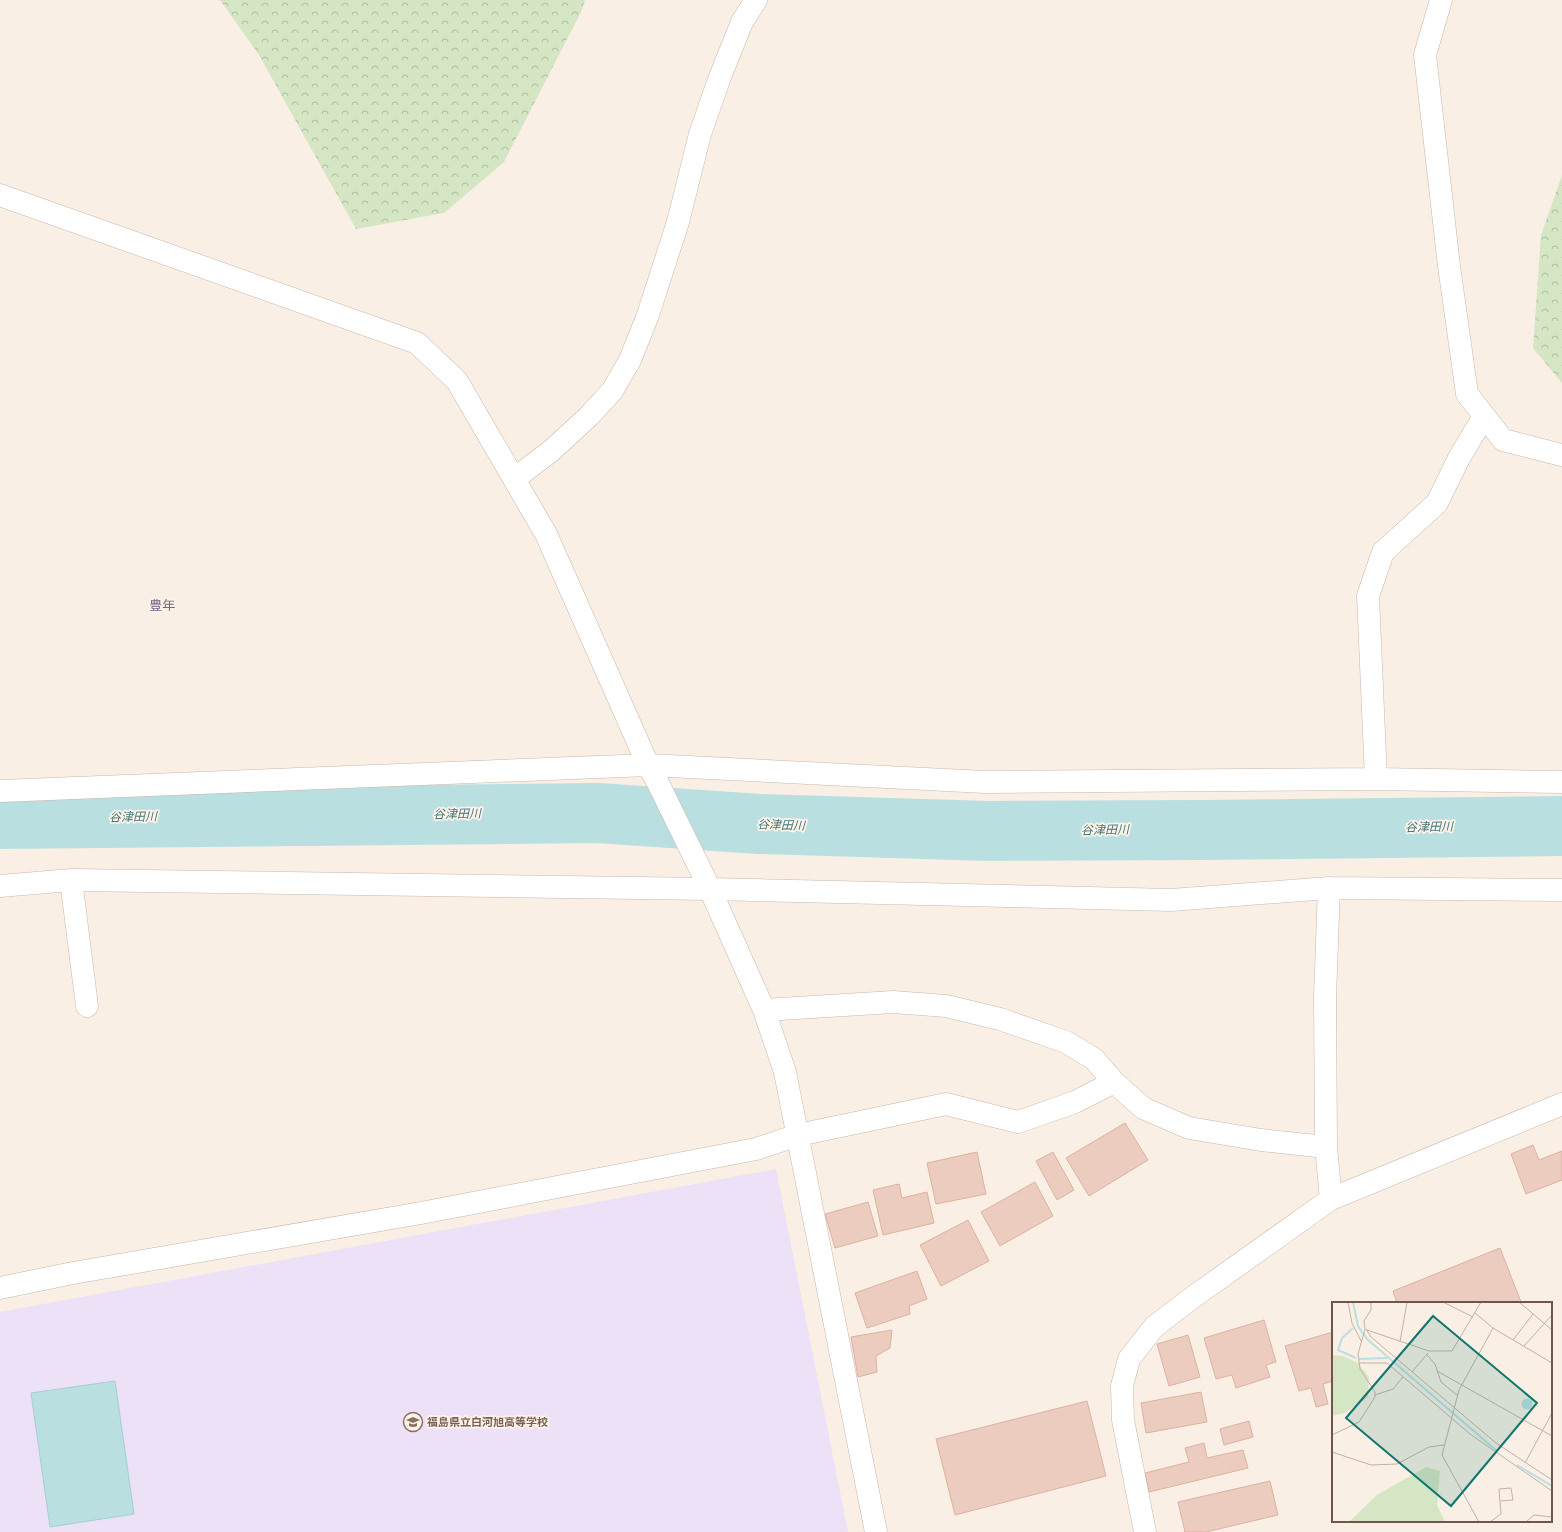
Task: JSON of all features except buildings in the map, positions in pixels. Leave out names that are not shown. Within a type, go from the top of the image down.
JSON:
[{"type":"street","points":[[514,479],[551,451],[589,416],[612,391],[630,360],[648,315],[678,222],[700,134],[720,77],[742,22],[756,0]]},
{"type":"street","points":[[1441,0],[1425,55],[1449,266],[1467,394],[1503,440],[1562,455]]},
{"type":"street","points":[[0,195],[417,343],[457,381],[546,534],[653,773],[710,889],[764,1010],[785,1072],[876,1532]]},
{"type":"street","points":[[1376,779],[1368,596],[1383,552],[1437,503],[1459,458],[1484,416]]},
{"type":"street","points":[[0,791],[653,773],[985,782],[1376,779],[1562,782]]},
{"type":"street","points":[[71,880],[87,1006]]},
{"type":"street","points":[[0,886],[71,880],[710,889],[1171,900],[1329,888],[1562,890]]},
{"type":"street","points":[[1329,888],[1325,998],[1326,1147],[1331,1199]]},
{"type":"street","points":[[764,1010],[893,1002],[946,1006],[1000,1019],[1066,1042],[1094,1059],[1114,1082],[1143,1108],[1189,1128],[1261,1140],[1326,1147]]},
{"type":"street","points":[[0,1288],[73,1273],[429,1211],[756,1149],[798,1135],[946,1104],[1018,1122],[1075,1102],[1114,1082]]},
{"type":"street","points":[[1145,1532],[1123,1420],[1122,1386],[1129,1360],[1154,1327],[1189,1300],[1331,1199],[1562,1104]]},
{"type":"shaded area","name":"福島県立白河旭高等学校","points":[[776,1169],[848,1532],[0,1532],[0,1312]]},
{"type":"green space","points":[[220,0],[585,0],[581,12],[504,162],[444,213],[356,229],[259,55]]},
{"type":"green space","points":[[1562,175],[1562,383],[1533,348],[1541,235]]},
{"type":"water","points":[[115,1381],[134,1514],[50,1527],[31,1393]]},
{"type":"waterway","name":"谷津田川","points":[[0,819],[598,813],[759,824],[989,831],[1562,826]]},
{"type":"place","name":"福島県立白河旭高等学校","points":[[413,1422]]},
{"type":"district","name":"豊年","points":[[162,605]]}]
